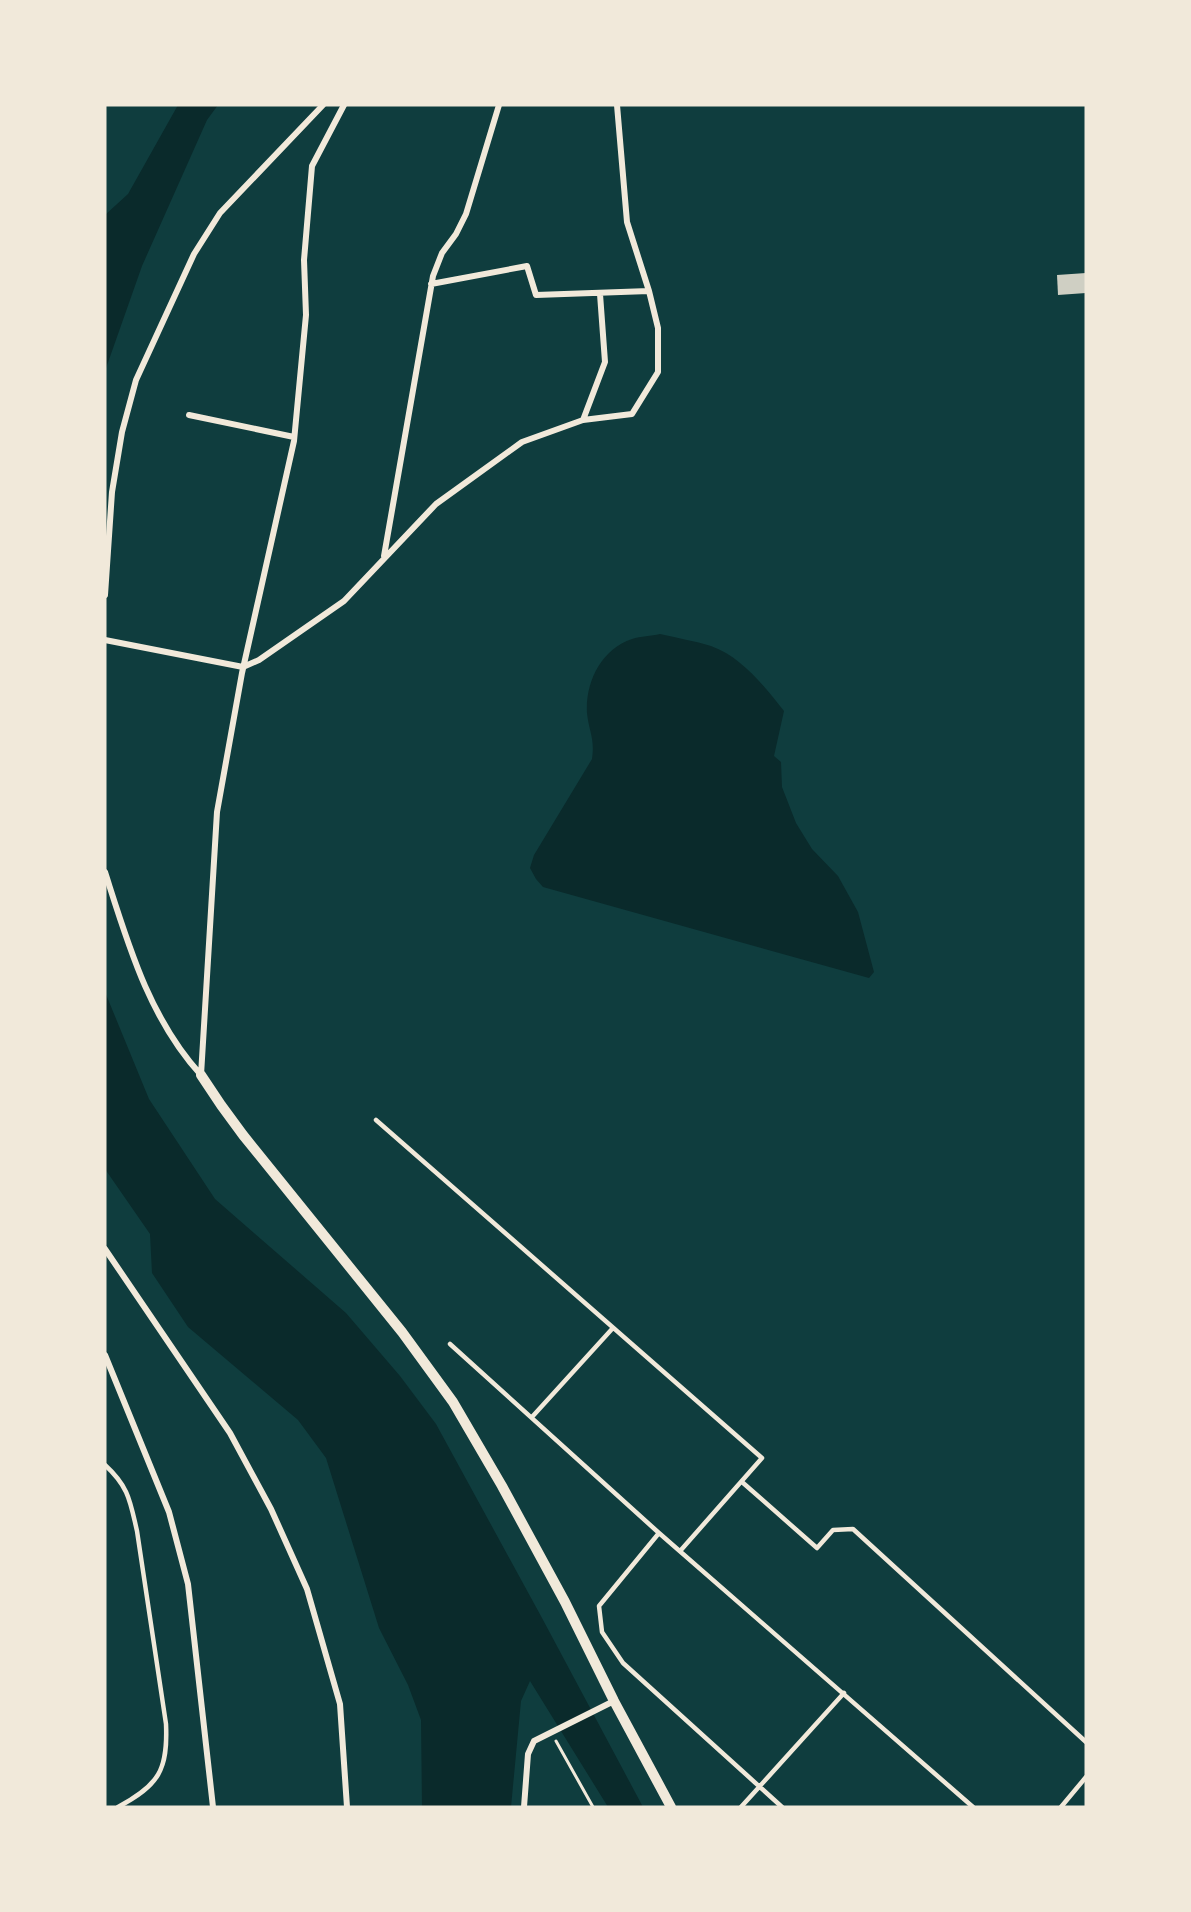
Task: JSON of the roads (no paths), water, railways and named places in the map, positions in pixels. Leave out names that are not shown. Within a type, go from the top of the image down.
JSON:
[{"type":"street","points":[[105,595],[112,492],[122,432],[136,380],[194,254],[220,213],[323,105]]},
{"type":"street","points":[[201,1075],[217,812],[243,667],[294,436],[306,315],[304,260],[312,166],[344,105]]},
{"type":"street","points":[[384,557],[431,284],[442,254],[466,214],[500,105]]},
{"type":"street","points":[[105,640],[243,667],[259,660],[344,601],[436,504],[522,442],[583,420],[632,414],[658,372],[658,328],[627,222],[617,105]]},
{"type":"street","points":[[431,284],[527,266],[536,295],[649,291]]},
{"type":"street","points":[[583,420],[605,362],[600,294]]},
{"type":"street","points":[[189,415],[294,436]]},
{"type":"street","points":[[105,872],[144,988],[185,1057],[201,1075],[243,1135],[402,1332],[453,1402],[565,1602],[614,1701],[671,1807]]},
{"type":"street","points":[[105,1248],[230,1433],[271,1509],[306,1588],[340,1704],[347,1807]]},
{"type":"street","points":[[105,1355],[170,1512],[188,1584],[213,1807]]},
{"type":"street","points":[[524,1807],[528,1754],[534,1741],[614,1701]]},
{"type":"lane","points":[[376,1120],[762,1458],[681,1550]]},
{"type":"lane","points":[[532,1418],[612,1329]]},
{"type":"lane","points":[[450,1344],[660,1533],[973,1807]]},
{"type":"lane","points":[[105,1465],[124,1486],[130,1500],[137,1531],[166,1724],[167,1750],[162,1770],[155,1780],[132,1800],[118,1807]]},
{"type":"lane","points":[[741,1482],[817,1548],[833,1530],[853,1529],[1086,1742]]},
{"type":"lane","points":[[660,1533],[599,1606],[602,1632],[623,1663],[782,1807]]},
{"type":"lane","points":[[741,1807],[844,1693]]},
{"type":"lane","points":[[1060,1807],[1086,1777]]},
{"type":"water","points":[[178,105],[218,105],[207,120],[142,266],[105,371],[105,215],[128,194]]},
{"type":"water","points":[[660,634],[711,646],[733,657],[769,692],[784,711],[774,756],[781,762],[782,787],[796,823],[812,849],[838,876],[858,912],[874,972],[869,978],[543,887],[536,879],[530,868],[534,855],[592,759],[593,746],[587,702],[597,668],[621,644],[635,638]]},
{"type":"water","points":[[105,992],[149,1099],[215,1199],[346,1313],[400,1376],[436,1424],[643,1807],[608,1807],[530,1681],[521,1701],[511,1807],[422,1807],[421,1720],[408,1685],[379,1628],[326,1458],[298,1420],[188,1327],[152,1273],[150,1234],[105,1169]]}]
